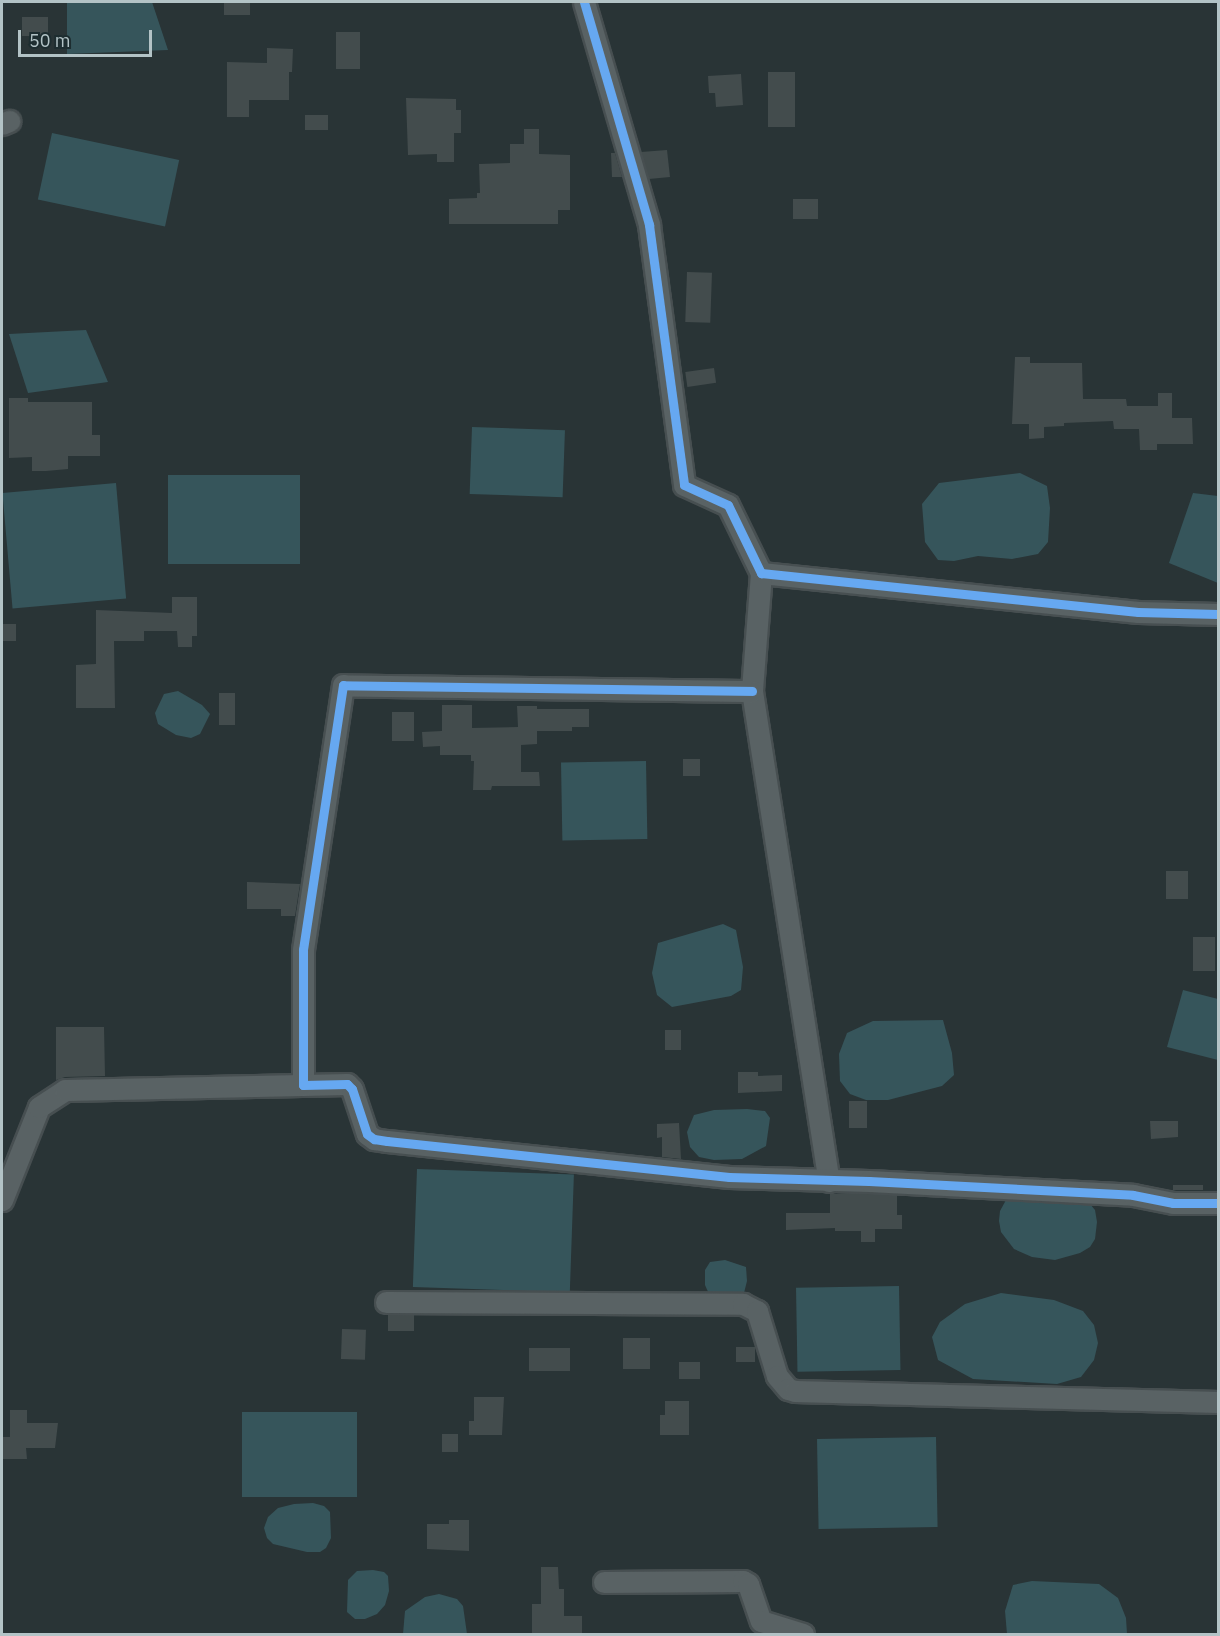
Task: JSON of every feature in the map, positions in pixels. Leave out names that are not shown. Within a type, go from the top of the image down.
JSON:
[{"type":"street","points":[[584,2],[649,225],[684,485],[728,505],[761,573],[752,691],[829,1181]]},
{"type":"street","points":[[761,573],[1138,612],[1218,614]]},
{"type":"street","points":[[303,1085],[303,950],[343,685],[752,691]]},
{"type":"street","points":[[2,1200],[39,1107],[65,1090],[347,1084],[352,1089],[367,1134],[374,1139],[729,1177],[869,1181],[1133,1195],[1173,1203],[1218,1203]]},
{"type":"street","points":[[386,1302],[743,1304],[753,1306],[760,1318],[777,1376],[788,1389],[795,1391],[1218,1402]]},
{"type":"street","points":[[604,1582],[743,1581],[748,1584],[761,1621],[803,1635]]},
{"type":"water","points":[[67,2],[152,2],[168,50],[67,54]]},
{"type":"water","points":[[52,133],[179,160],[165,227],[38,200]]},
{"type":"water","points":[[86,330],[108,382],[28,393],[9,334]]},
{"type":"water","points":[[472,427],[565,430],[563,497],[470,494]]},
{"type":"water","points":[[1020,473],[1047,486],[1050,508],[1048,542],[1038,554],[1012,559],[978,556],[954,561],[938,560],[925,542],[922,504],[939,483]]},
{"type":"water","points":[[168,475],[300,475],[300,564],[168,564]]},
{"type":"water","points":[[116,483],[126,599],[13,608],[2,493]]},
{"type":"water","points":[[1193,493],[1218,496],[1218,583],[1169,563]]},
{"type":"water","points":[[178,691],[202,705],[210,714],[200,734],[191,738],[176,735],[158,724],[155,713],[164,694]]},
{"type":"water","points":[[646,761],[647,839],[562,840],[561,762]]},
{"type":"water","points":[[723,924],[736,930],[743,967],[741,990],[731,996],[672,1007],[657,995],[652,973],[658,943]]},
{"type":"water","points":[[1183,990],[1218,999],[1218,1060],[1167,1047]]},
{"type":"water","points":[[943,1020],[952,1053],[954,1075],[942,1086],[888,1100],[866,1100],[850,1094],[840,1081],[839,1054],[847,1033],[873,1021]]},
{"type":"water","points":[[714,1110],[765,1111],[770,1118],[766,1146],[742,1159],[714,1160],[699,1157],[690,1147],[687,1132],[694,1115]]},
{"type":"water","points":[[417,1169],[574,1174],[570,1292],[413,1287]]},
{"type":"water","points":[[1013,1195],[1077,1199],[1090,1204],[1095,1210],[1097,1222],[1095,1239],[1090,1247],[1080,1253],[1055,1260],[1032,1257],[1014,1249],[1001,1232],[999,1221],[1000,1211],[1006,1200]]},
{"type":"water","points":[[725,1260],[746,1267],[747,1281],[744,1293],[734,1297],[709,1294],[705,1285],[705,1270],[710,1262]]},
{"type":"water","points":[[899,1286],[900,1370],[797,1372],[796,1288]]},
{"type":"water","points":[[1001,1293],[1054,1300],[1083,1311],[1094,1325],[1098,1343],[1094,1360],[1081,1377],[1057,1384],[973,1379],[938,1360],[932,1337],[940,1322],[965,1304]]},
{"type":"water","points":[[242,1412],[357,1412],[357,1497],[242,1497]]},
{"type":"water","points":[[936,1437],[938,1527],[819,1529],[817,1439]]},
{"type":"water","points":[[313,1503],[324,1506],[330,1512],[331,1538],[326,1548],[320,1552],[307,1552],[273,1544],[267,1538],[264,1528],[268,1517],[278,1508]]},
{"type":"water","points":[[357,1571],[384,1572],[388,1576],[389,1591],[385,1605],[377,1614],[365,1619],[355,1619],[347,1612],[348,1580]]},
{"type":"water","points":[[1032,1581],[1099,1584],[1118,1598],[1126,1618],[1127,1634],[1007,1634],[1005,1611],[1013,1585]]},
{"type":"water","points":[[439,1594],[457,1599],[463,1606],[467,1634],[403,1634],[405,1611],[425,1597]]},
{"type":"building","points":[[224,2],[250,2],[250,15],[224,15]]},
{"type":"building","points":[[22,17],[48,17],[48,36],[22,36]]},
{"type":"building","points":[[336,32],[360,32],[360,69],[336,69]]},
{"type":"building","points":[[267,48],[293,49],[292,72],[289,72],[289,100],[249,100],[249,117],[227,117],[227,62],[267,63]]},
{"type":"building","points":[[768,72],[795,72],[795,127],[768,127]]},
{"type":"building","points":[[741,74],[743,105],[716,107],[715,93],[709,93],[708,76]]},
{"type":"building","points":[[406,98],[456,99],[456,110],[461,110],[461,133],[454,133],[454,162],[437,162],[437,154],[408,155]]},
{"type":"building","points":[[305,115],[328,115],[328,130],[305,130]]},
{"type":"building","points":[[524,129],[539,129],[539,154],[570,155],[570,210],[558,210],[558,224],[449,224],[449,199],[477,198],[477,193],[480,193],[479,164],[510,163],[510,144],[524,144]]},
{"type":"building","points":[[667,150],[670,177],[649,179],[641,152]]},
{"type":"building","points":[[611,153],[615,153],[622,177],[612,177]]},
{"type":"building","points":[[793,199],[818,199],[818,219],[793,219]]},
{"type":"building","points":[[687,272],[712,273],[710,323],[685,322]]},
{"type":"building","points":[[1015,357],[1030,357],[1030,363],[1082,363],[1083,399],[1126,399],[1127,406],[1158,406],[1158,393],[1172,393],[1172,418],[1192,418],[1193,444],[1157,444],[1157,450],[1140,450],[1139,429],[1114,429],[1113,421],[1064,423],[1064,426],[1044,427],[1044,438],[1029,439],[1029,424],[1012,424]]},
{"type":"building","points":[[714,368],[716,383],[687,387],[685,372]]},
{"type":"building","points":[[9,398],[28,398],[28,402],[92,402],[92,435],[100,435],[100,456],[68,456],[68,469],[46,471],[32,471],[32,457],[9,458]]},
{"type":"building","points":[[172,597],[197,597],[197,636],[192,636],[192,647],[178,647],[177,631],[144,631],[144,641],[114,641],[115,708],[76,708],[76,665],[96,664],[96,610],[172,613]]},
{"type":"building","points":[[2,624],[16,624],[16,641],[2,641]]},
{"type":"building","points":[[219,693],[235,693],[235,725],[219,725]]},
{"type":"building","points":[[442,705],[472,705],[472,728],[518,727],[517,706],[537,706],[537,709],[589,709],[589,727],[572,727],[572,731],[537,731],[537,744],[521,745],[521,772],[539,772],[540,786],[492,786],[491,790],[473,790],[474,761],[471,761],[471,755],[440,755],[440,746],[423,747],[422,732],[442,731]]},
{"type":"building","points":[[392,712],[414,712],[414,741],[392,741]]},
{"type":"building","points":[[683,759],[700,759],[700,776],[683,776]]},
{"type":"building","points":[[1166,871],[1188,871],[1188,899],[1166,899]]},
{"type":"building","points":[[247,882],[300,884],[295,916],[281,916],[281,909],[247,909]]},
{"type":"building","points":[[1193,937],[1215,937],[1215,971],[1193,971]]},
{"type":"building","points":[[56,1027],[104,1027],[105,1076],[65,1077],[56,1080]]},
{"type":"building","points":[[665,1030],[681,1030],[681,1050],[665,1050]]},
{"type":"building","points":[[738,1072],[758,1072],[758,1076],[782,1075],[782,1091],[738,1093]]},
{"type":"building","points":[[849,1101],[867,1101],[867,1128],[849,1128]]},
{"type":"building","points":[[1150,1121],[1178,1121],[1178,1137],[1151,1139]]},
{"type":"building","points":[[679,1123],[681,1159],[662,1157],[662,1137],[657,1138],[657,1124]]},
{"type":"building","points":[[1173,1185],[1203,1185],[1203,1190],[1173,1190]]},
{"type":"building","points":[[830,1194],[897,1195],[897,1215],[902,1215],[902,1229],[875,1229],[875,1242],[861,1242],[861,1231],[835,1231],[835,1228],[786,1230],[786,1213],[830,1213]]},
{"type":"building","points":[[388,1315],[414,1315],[414,1331],[388,1331]]},
{"type":"building","points":[[342,1329],[366,1330],[365,1360],[341,1359]]},
{"type":"building","points":[[623,1338],[650,1338],[650,1369],[623,1369]]},
{"type":"building","points":[[736,1347],[755,1347],[755,1362],[736,1362]]},
{"type":"building","points":[[529,1348],[570,1348],[570,1371],[529,1371]]},
{"type":"building","points":[[679,1362],[700,1362],[700,1379],[679,1379]]},
{"type":"building","points":[[474,1397],[504,1397],[502,1435],[469,1435],[469,1421],[474,1421]]},
{"type":"building","points":[[665,1401],[689,1401],[689,1435],[660,1435],[660,1415],[665,1415]]},
{"type":"building","points":[[10,1410],[27,1410],[27,1423],[58,1423],[55,1448],[26,1448],[27,1459],[2,1459],[2,1437],[10,1437]]},
{"type":"building","points":[[442,1434],[458,1434],[458,1452],[442,1452]]},
{"type":"building","points":[[449,1520],[469,1520],[469,1551],[427,1549],[427,1524],[449,1524]]},
{"type":"building","points":[[541,1567],[558,1567],[559,1589],[564,1589],[564,1616],[582,1616],[582,1635],[532,1635],[532,1604],[541,1604]]},
{"type":"cycle path","points":[[584,2],[649,225],[684,485],[728,505],[761,573],[1138,612],[1218,614]]},
{"type":"cycle path","points":[[752,691],[343,685],[303,950],[303,1085],[347,1084],[352,1089],[367,1134],[374,1139],[387,1141],[729,1177],[869,1181],[1133,1195],[1173,1203],[1218,1203]]}]
